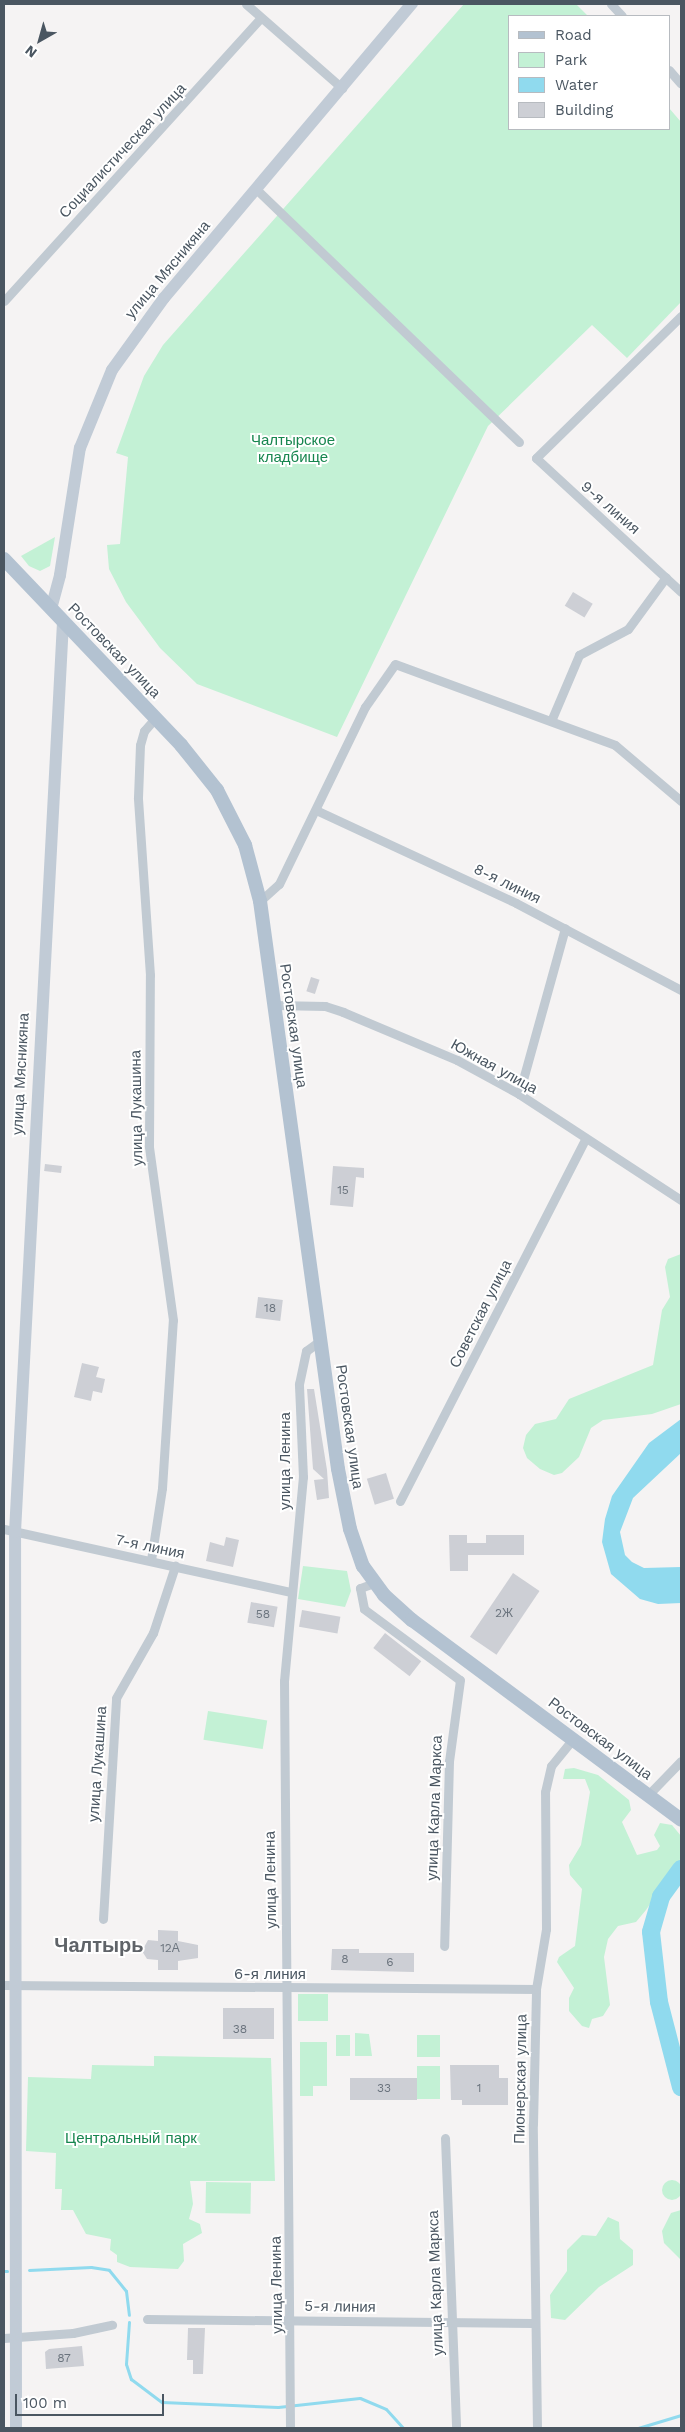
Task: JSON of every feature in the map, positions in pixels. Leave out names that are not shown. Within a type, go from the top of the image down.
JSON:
[{"type":"main road","name":"Ростовская улица","points":[[4,559],[156,717],[203,771],[227,807],[245,845],[260,902],[344,1504],[356,1548],[374,1583],[412,1620],[681,1820]]},
{"type":"street","points":[[246,4],[342,88]]},
{"type":"street","name":"улица Мясникяна","points":[[51,609],[60,575],[80,448],[99,396],[146,321],[412,4]]},
{"type":"street","points":[[611,4],[621,15]]},
{"type":"street","name":"Социалистическая улица","points":[[4,301],[261,18]]},
{"type":"street","points":[[670,71],[681,84]]},
{"type":"street","points":[[256,189],[519,442]]},
{"type":"street","name":"9-я линия","points":[[681,316],[536,458],[681,592]]},
{"type":"street","points":[[551,721],[579,655],[628,629],[666,577]]},
{"type":"street","name":"улица Мясникяна","points":[[16,2428],[9,2338],[14,2289],[9,1986],[10,1530],[62,621]]},
{"type":"street","points":[[260,902],[279,884],[318,811],[365,707],[395,664],[615,745],[681,801]]},
{"type":"street","name":"улица Лукашина","points":[[151,1560],[162,1478],[173,1320],[149,1146],[150,975],[138,797],[140,746],[144,731],[156,717]]},
{"type":"street","name":"8-я линия","points":[[318,811],[564,928],[681,990]]},
{"type":"street","points":[[519,1094],[564,928]]},
{"type":"street","name":"Южная улица","points":[[274,1005],[325,1006],[365,1020],[457,1060],[519,1094],[584,1139],[681,1200]]},
{"type":"street","name":"Советская улица","points":[[400,1501],[584,1139]]},
{"type":"street","name":"улица Ленина","points":[[290,2427],[292,2320],[283,1773],[284,1681],[290,1592],[303,1477],[299,1384],[306,1351],[320,1341]]},
{"type":"street","name":"7-я линия","points":[[10,1530],[290,1592]]},
{"type":"street","name":"улица Лукашина","points":[[103,1919],[116,1698],[153,1633],[175,1566]]},
{"type":"street","name":"улица Карла Маркса","points":[[374,1583],[360,1588],[364,1609],[460,1680],[449,1761],[444,1946]]},
{"type":"street","name":"Пионерская улица","points":[[537,2428],[533,2323],[536,1989],[546,1929],[545,1792],[551,1766],[572,1740]]},
{"type":"street","points":[[648,1795],[681,1761]]},
{"type":"street","name":"6-я линия","points":[[9,1986],[536,1989]]},
{"type":"street","name":"улица Карла Маркса","points":[[445,2138],[450,2322],[456,2426]]},
{"type":"street","name":"5-я линия","points":[[147,2319],[533,2323]]},
{"type":"street","points":[[9,2338],[112,2325]]},
{"type":"green space","name":"Чалтырское кладбище","points":[[464,4],[576,4],[587,15],[508,15],[508,130],[670,130],[670,109],[681,122],[681,302],[627,358],[592,325],[488,426],[337,737],[197,684],[160,648],[126,602],[109,569],[107,545],[120,544],[128,457],[116,453],[144,376],[163,345]]},
{"type":"green space","points":[[55,537],[50,566],[40,571],[29,566],[21,556]]},
{"type":"green space","points":[[681,1254],[681,1404],[652,1414],[603,1420],[591,1428],[579,1457],[562,1473],[554,1475],[540,1469],[527,1458],[523,1448],[526,1435],[535,1424],[556,1419],[569,1399],[653,1365],[662,1310],[670,1297],[665,1267],[668,1259]]},
{"type":"green space","points":[[303,1566],[347,1571],[351,1591],[345,1607],[298,1599]]},
{"type":"green space","points":[[208,1711],[267,1720],[263,1749],[203,1740]]},
{"type":"green space","points":[[574,1768],[598,1775],[629,1800],[631,1810],[622,1822],[637,1855],[657,1850],[660,1846],[654,1835],[660,1823],[672,1825],[681,1836],[681,1858],[646,1910],[636,1922],[618,1926],[608,1939],[604,1957],[610,2005],[603,2016],[592,2019],[589,2028],[582,2026],[569,2011],[569,1998],[574,1988],[557,1962],[559,1957],[575,1946],[582,1889],[570,1875],[569,1865],[581,1845],[590,1792],[585,1779],[563,1779],[565,1769]]},
{"type":"green space","points":[[298,1994],[328,1994],[328,2021],[298,2021]]},
{"type":"green space","points":[[355,2033],[369,2034],[372,2056],[355,2056]]},
{"type":"green space","points":[[336,2035],[350,2035],[350,2056],[336,2056]]},
{"type":"green space","points":[[417,2035],[440,2035],[440,2057],[417,2057]]},
{"type":"green space","points":[[300,2042],[327,2042],[327,2086],[313,2086],[313,2096],[300,2096]]},
{"type":"green space","name":"Центральный парк","points":[[154,2056],[271,2058],[275,2181],[190,2181],[193,2204],[189,2219],[200,2224],[202,2233],[183,2244],[184,2261],[178,2269],[130,2267],[117,2262],[117,2255],[110,2250],[111,2239],[86,2234],[73,2210],[61,2210],[62,2189],[55,2189],[56,2153],[26,2151],[28,2077],[91,2079],[92,2065],[154,2066]]},
{"type":"green space","points":[[417,2066],[440,2066],[440,2099],[417,2099]]},
{"type":"green space","points":[[668,2180],[676,2180],[682,2186],[682,2194],[676,2200],[668,2200],[662,2194],[662,2186]]},
{"type":"green space","points":[[206,2182],[251,2183],[250,2214],[205,2213]]},
{"type":"green space","points":[[681,2210],[681,2260],[664,2243],[662,2231],[671,2213]]},
{"type":"green space","points":[[608,2217],[619,2222],[620,2239],[633,2250],[633,2265],[599,2287],[565,2320],[551,2318],[550,2295],[567,2271],[567,2250],[582,2235],[596,2236]]},
{"type":"water","points":[[681,1419],[681,1453],[633,1498],[620,1532],[625,1555],[632,1562],[644,1568],[681,1567],[681,1603],[658,1604],[640,1599],[611,1574],[602,1542],[605,1519],[612,1496],[649,1443]]},
{"type":"building","points":[[573,592],[593,604],[584,618],[565,606]]},
{"type":"building","points":[[311,977],[320,980],[315,994],[306,991]]},
{"type":"building","points":[[45,1164],[62,1166],[61,1173],[44,1171]]},
{"type":"building","points":[[333,1166],[364,1168],[364,1178],[356,1177],[353,1207],[330,1205]]},
{"type":"building","points":[[258,1297],[283,1300],[280,1321],[255,1318]]},
{"type":"building","points":[[82,1363],[99,1367],[96,1377],[105,1379],[102,1393],[93,1391],[91,1401],[74,1397]]},
{"type":"building","points":[[307,1389],[314,1389],[327,1470],[329,1498],[317,1500],[314,1480],[324,1479],[313,1469]]},
{"type":"building","points":[[386,1473],[394,1499],[375,1505],[367,1479]]},
{"type":"building","points":[[449,1535],[467,1535],[467,1543],[486,1543],[486,1535],[524,1535],[524,1555],[468,1555],[468,1571],[450,1571]]},
{"type":"building","points":[[226,1537],[239,1540],[233,1567],[206,1561],[210,1542],[224,1546]]},
{"type":"building","points":[[513,1573],[540,1591],[496,1655],[470,1637]]},
{"type":"building","points":[[251,1602],[278,1607],[274,1627],[247,1623]]},
{"type":"building","points":[[302,1610],[340,1617],[337,1634],[299,1627]]},
{"type":"building","points":[[385,1633],[421,1661],[410,1676],[373,1648]]},
{"type":"building","points":[[158,1930],[178,1931],[178,1941],[198,1945],[198,1958],[178,1961],[178,1970],[158,1970],[158,1960],[147,1959],[142,1951],[148,1940],[158,1941]]},
{"type":"building","points":[[332,1949],[359,1949],[359,1953],[414,1953],[414,1972],[331,1970]]},
{"type":"building","points":[[223,2008],[274,2008],[274,2039],[223,2039]]},
{"type":"building","points":[[450,2065],[499,2065],[499,2078],[508,2078],[508,2105],[462,2105],[462,2100],[451,2100]]},
{"type":"building","points":[[350,2078],[417,2078],[417,2100],[350,2100]]},
{"type":"building","points":[[188,2328],[205,2328],[203,2374],[193,2374],[193,2360],[187,2360]]},
{"type":"building","points":[[82,2346],[84,2366],[46,2369],[45,2352],[49,2349]]},
{"type":"waterway","points":[[681,1869],[661,1897],[651,1932],[659,2002],[681,2087]]},
{"type":"waterway","points":[[29,2270],[91,2267],[109,2270],[126,2291],[129,2315]]},
{"type":"waterway","points":[[129,2322],[126,2364],[131,2379],[162,2402],[278,2407],[360,2398],[386,2409],[403,2428]]},
{"type":"waterway","points":[[638,2428],[681,2415]]},
{"type":"district","name":"Чалтырь","points":[[99,1945]]}]
